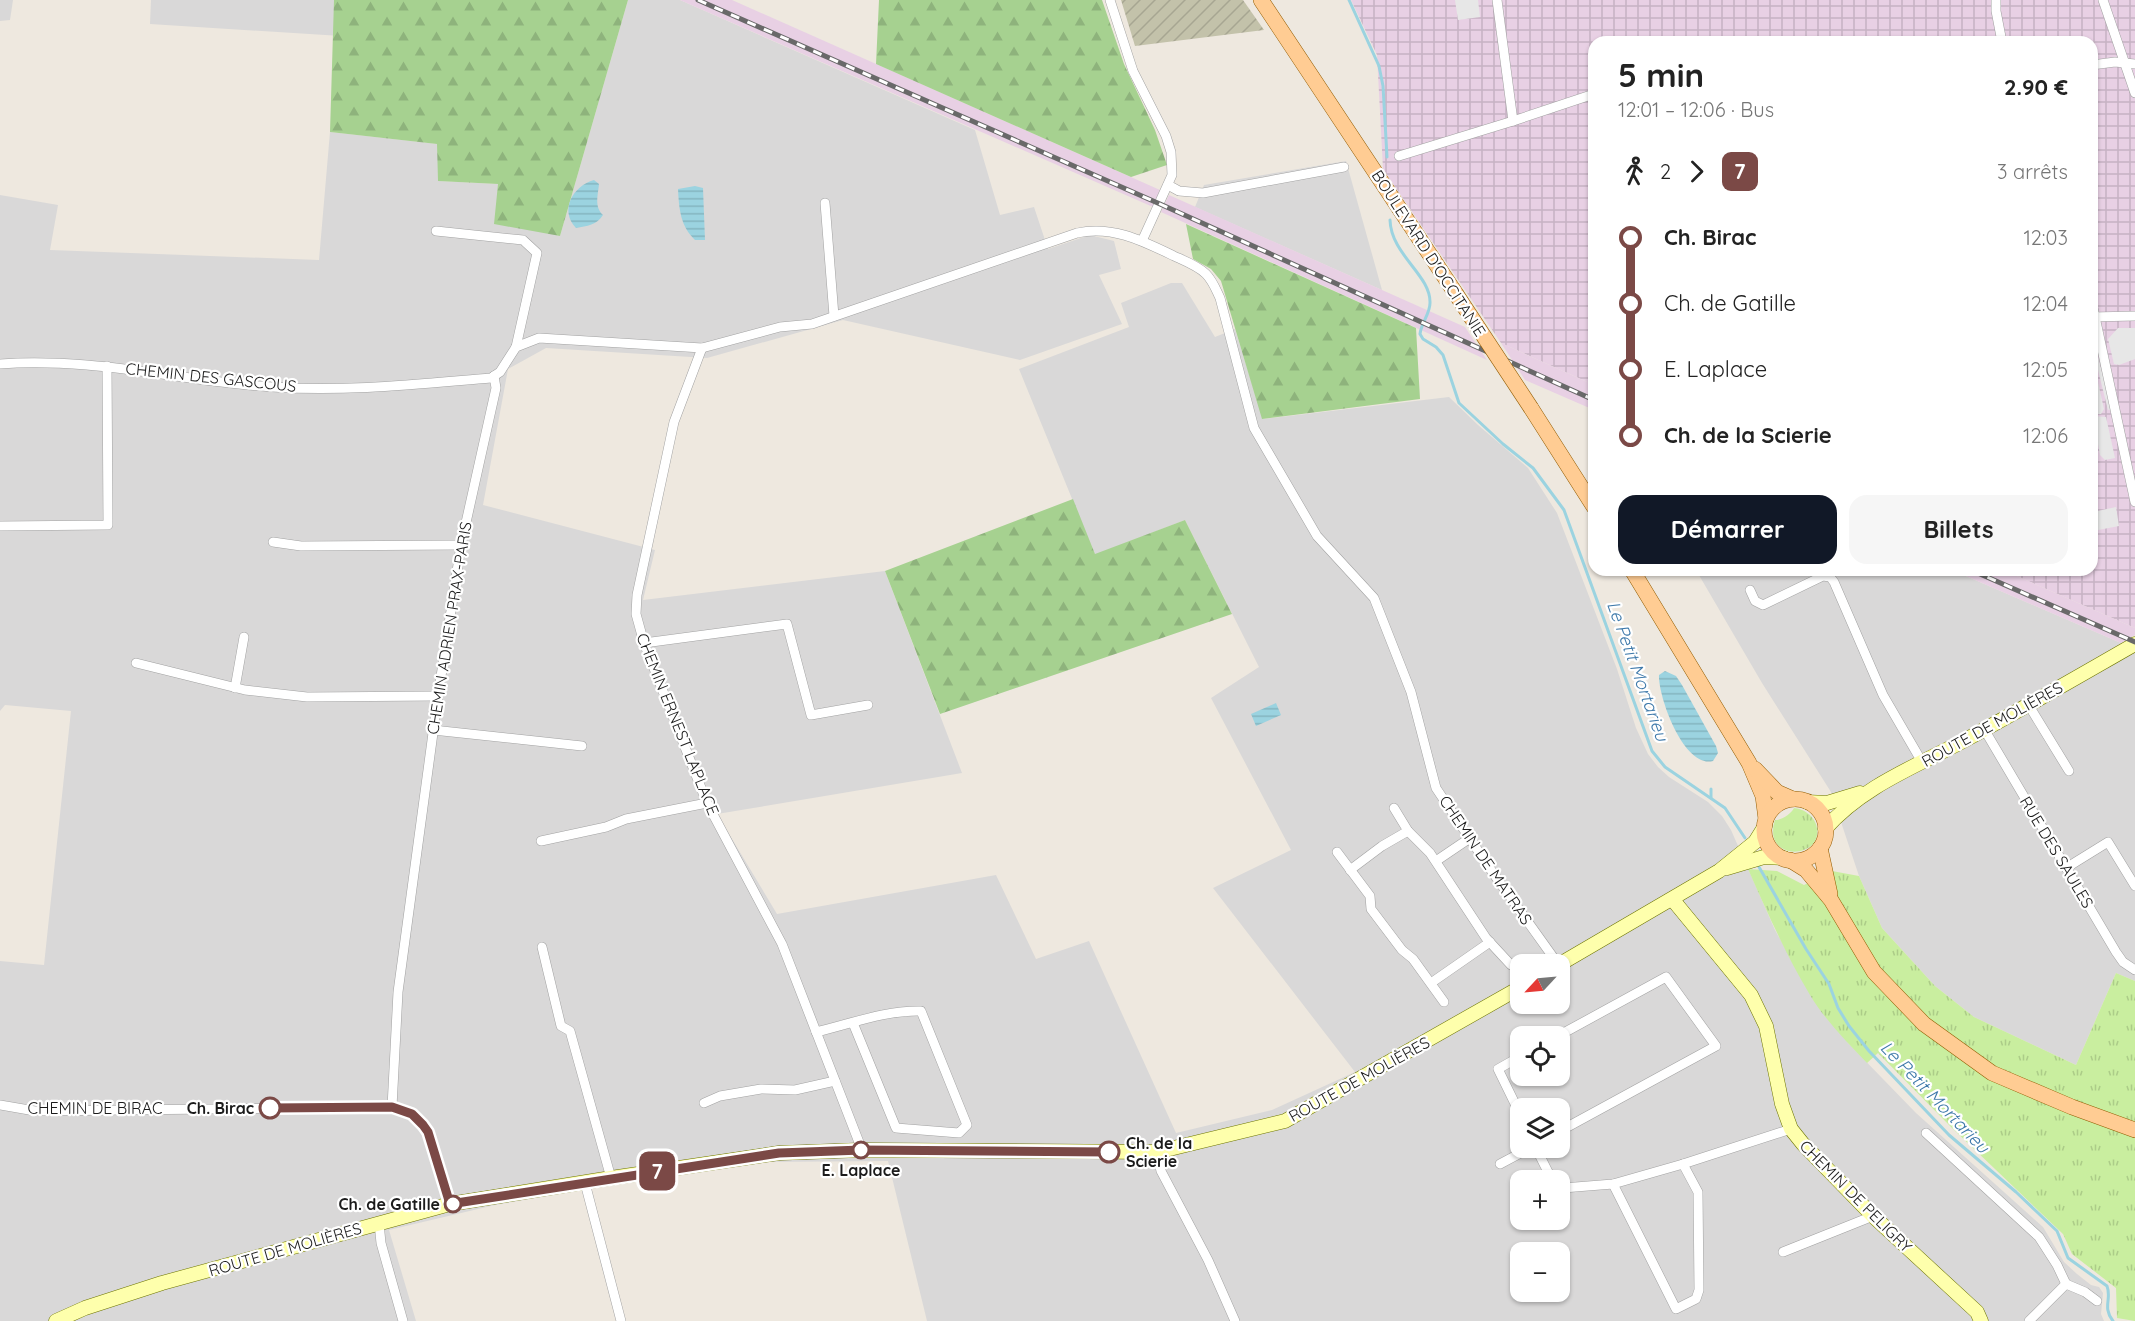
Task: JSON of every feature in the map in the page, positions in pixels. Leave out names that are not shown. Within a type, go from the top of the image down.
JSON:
[{"type":"main road","name":"BOULEVARD D'OCCITANIE","points":[[1262,0],[1588,498]]},
{"type":"main road","points":[[1636,576],[1749,763],[1763,796],[1766,839],[1769,845],[1773,851],[1806,870],[1832,900],[1874,972],[1924,1024],[1992,1073],[2072,1107],[2135,1130]]},
{"type":"main road","name":"ROUTE DE MOLIÈRES","points":[[1826,829],[1839,813],[1874,788],[2135,644]]},
{"type":"main road","points":[[1749,763],[1777,792],[1819,811],[1826,829],[1820,848],[1832,900]]},
{"type":"main road","name":"ROUTE DE MOLIÈRES","points":[[1800,801],[1827,803],[1874,788]]},
{"type":"main road","points":[[1570,958],[1719,871],[1752,845],[1774,807],[1786,801],[1800,801]]},
{"type":"main road","points":[[1719,871],[1764,857],[1803,860],[1820,848]]},
{"type":"main road","name":"CHEMIN DE PELIGRY","points":[[1672,900],[1751,994],[1766,1026],[1782,1104],[1791,1129],[1873,1216],[1977,1312],[1981,1321]]},
{"type":"main road","name":"ROUTE DE MOLIÈRES","points":[[56,1321],[85,1308],[162,1283],[450,1204],[611,1178],[779,1153],[862,1150],[1157,1152],[1286,1121],[1510,993]]},
{"type":"street","points":[[1110,0],[1133,71],[1166,136],[1171,152],[1172,175],[1142,241]]},
{"type":"street","points":[[1497,0],[1513,121]]},
{"type":"street","points":[[1996,0],[2001,36]]},
{"type":"street","points":[[2103,0],[2130,64],[2135,93]]},
{"type":"street","points":[[2098,64],[2115,62],[2130,64]]},
{"type":"street","points":[[1399,156],[1588,96]]},
{"type":"street","points":[[1168,185],[1179,191],[1203,193],[1344,167]]},
{"type":"street","points":[[825,203],[834,316]]},
{"type":"street","name":"CHEMIN DE MATRAS","points":[[702,348],[780,327],[812,324],[1077,233],[1092,230],[1109,231],[1142,241],[1197,267],[1210,278],[1220,298],[1254,428],[1317,536],[1374,598],[1411,692],[1436,788],[1552,954]]},
{"type":"street","points":[[436,231],[523,240],[537,253],[516,347],[500,372],[494,376]]},
{"type":"street","points":[[2098,317],[2135,316]]},
{"type":"street","points":[[2098,335],[2135,502]]},
{"type":"street","points":[[516,347],[539,338],[702,348]]},
{"type":"street","name":"CHEMIN ERNEST LAPLACE","points":[[702,348],[674,422],[637,595],[636,614],[644,643],[707,803],[782,944],[862,1150]]},
{"type":"street","name":"CHEMIN DES GASCOUS","points":[[0,364],[39,361],[107,366],[273,387],[378,388],[494,376]]},
{"type":"street","points":[[0,526],[108,525],[107,366]]},
{"type":"street","name":"CHEMIN ADRIEN PRAX-PARIS","points":[[392,1107],[398,992],[433,730],[460,545],[496,388],[494,376]]},
{"type":"street","points":[[273,542],[301,546],[460,545]]},
{"type":"street","points":[[1750,590],[1755,601],[1763,605],[1823,576],[1830,577],[1883,695],[1922,762]]},
{"type":"street","points":[[644,643],[787,624],[811,715],[868,705]]},
{"type":"street","points":[[235,688],[244,637]]},
{"type":"street","points":[[136,663],[235,688],[308,697],[438,696]]},
{"type":"street","points":[[2028,704],[2069,771]]},
{"type":"street","name":"RUE DES SAULES","points":[[1984,729],[2122,962],[2135,970]]},
{"type":"street","points":[[433,730],[582,746]]},
{"type":"street","points":[[541,841],[606,827],[626,819],[707,803]]},
{"type":"street","points":[[1394,808],[1408,831],[1436,861],[1490,942],[1510,964]]},
{"type":"street","points":[[1350,870],[1382,846],[1408,831]]},
{"type":"street","points":[[1436,861],[1470,838]]},
{"type":"street","points":[[2066,868],[2108,842],[2135,886]]},
{"type":"street","points":[[1337,852],[1370,896],[1371,909],[1402,950],[1413,959],[1444,1002]]},
{"type":"street","points":[[1431,983],[1490,942]]},
{"type":"street","points":[[542,947],[561,1026],[570,1031],[611,1178]]},
{"type":"street","points":[[1570,1029],[1666,977],[1716,1046],[1570,1126]]},
{"type":"street","points":[[816,1032],[906,1010],[921,1011],[967,1125],[960,1133],[896,1128],[853,1023]]},
{"type":"street","points":[[1510,1062],[1498,1069],[1512,1098]]},
{"type":"street","points":[[704,1104],[730,1094],[761,1089],[795,1090],[835,1081]]},
{"type":"street","name":"CHEMIN DE BIRAC","points":[[0,1105],[35,1110],[392,1107],[412,1114],[423,1125],[450,1204]]},
{"type":"street","points":[[1570,1187],[1613,1184],[1791,1129]]},
{"type":"street","points":[[1926,1132],[2039,1237],[2067,1284],[2085,1292],[2097,1301]]},
{"type":"street","points":[[1157,1152],[1161,1171],[1208,1260],[1234,1321]]},
{"type":"street","points":[[1500,1164],[1511,1158]]},
{"type":"street","points":[[1613,1184],[1676,1309],[1696,1299],[1700,1290],[1698,1192],[1683,1164]]},
{"type":"street","points":[[585,1183],[621,1321]]},
{"type":"street","points":[[1783,1252],[1873,1216]]},
{"type":"street","points":[[379,1223],[381,1244],[403,1321]]},
{"type":"street","points":[[2030,1321],[2067,1284]]},
{"type":"shaded area","points":[[0,0],[13,0],[10,20],[0,21]]},
{"type":"shaded area","points":[[151,0],[343,0],[341,36],[150,24]]},
{"type":"shaded area","points":[[628,0],[680,0],[975,130],[1000,215],[1034,207],[1048,249],[1090,235],[1114,241],[1121,269],[1099,275],[1122,324],[1020,360],[843,320],[707,358],[546,348],[508,369],[483,505],[655,550],[643,600],[885,571],[962,773],[717,814],[777,914],[996,875],[1036,959],[1089,941],[1176,1133],[1272,1110],[1355,1072],[1213,888],[1291,850],[1211,698],[1259,667],[1185,520],[1095,555],[1019,369],[1129,327],[1121,303],[1171,283],[1182,283],[1215,337],[1235,329],[1263,419],[1449,397],[1528,468],[1557,513],[1617,669],[1636,728],[1648,754],[1669,777],[1708,802],[1722,816],[1731,830],[1775,930],[1812,996],[1849,1044],[1916,1113],[2043,1227],[2064,1262],[2091,1285],[2099,1287],[2103,1293],[2101,1314],[2104,1321],[927,1321],[888,1161],[744,1162],[495,1205],[389,1230],[416,1321],[0,1321],[0,961],[44,965],[71,711],[5,705],[0,711],[0,195],[58,205],[50,250],[319,260],[330,132],[438,144],[439,181],[498,184],[560,236]]},
{"type":"shaded area","points":[[680,0],[732,0],[1160,190],[1153,207]]},
{"type":"shaded area","points":[[1121,0],[1243,0],[1264,30],[1135,46]]},
{"type":"shaded area","points":[[1351,0],[2135,0],[2135,628],[2017,576],[2098,576],[2098,36],[1588,36],[1588,382],[1501,343],[1383,169],[1377,55]]},
{"type":"shaded area","points":[[1455,0],[1478,0],[1480,17],[1458,20]]},
{"type":"shaded area","points":[[1346,161],[1382,290],[1195,207],[1204,185]]},
{"type":"shaded area","points":[[1169,195],[1465,327],[1487,360],[1161,212]]},
{"type":"shaded area","points":[[2118,328],[2135,328],[2135,359],[2119,365],[2114,364],[2108,339]]},
{"type":"shaded area","points":[[1501,343],[1588,382],[1588,407],[1525,380]]},
{"type":"shaded area","points":[[2098,357],[2112,409],[2108,410],[2098,370]]},
{"type":"shaded area","points":[[2098,382],[2104,409],[2101,414],[2098,414]]},
{"type":"shaded area","points":[[2098,416],[2106,417],[2115,458],[2105,460],[2100,455]]},
{"type":"shaded area","points":[[2116,507],[2119,526],[2098,530],[2098,511]]},
{"type":"shaded area","points":[[1700,576],[1966,576],[2135,647],[2135,981],[2116,973],[2076,1065],[1974,1017],[1935,986],[1882,928],[1859,876],[1831,792],[1762,683]]},
{"type":"shaded area","points":[[1966,576],[2017,576],[2135,628],[2135,635],[2121,643]]},
{"type":"green space","points":[[334,0],[628,0],[560,236],[494,224],[498,184],[438,181],[437,144],[330,132]]},
{"type":"green space","points":[[879,0],[1102,0],[1124,64],[1155,130],[1167,165],[1131,177],[876,64]]},
{"type":"green space","points":[[1186,224],[1416,328],[1420,399],[1262,419],[1221,281],[1211,269],[1193,259]]},
{"type":"green space","points":[[1073,499],[1095,554],[1185,520],[1232,614],[940,714],[885,571]]},
{"type":"green space","points":[[1794,808],[1812,817],[1816,824],[1817,836],[1812,845],[1794,852],[1785,850],[1777,844],[1773,834],[1775,820],[1786,816]]},
{"type":"green space","points":[[1748,869],[1777,871],[1804,885],[1832,871],[1859,876],[1882,928],[1935,986],[1974,1017],[2076,1065],[2116,973],[2135,981],[2135,1321],[2117,1318],[2116,1288],[2072,1254],[2063,1234],[1952,1128],[1878,1053],[1867,1063],[1822,1013],[1801,980]]},
{"type":"water","points":[[594,180],[599,184],[598,205],[603,215],[595,223],[576,228],[569,214],[571,200],[580,188]]},
{"type":"water","points":[[695,186],[703,188],[705,240],[695,240],[690,235],[683,223],[680,210],[678,189]]},
{"type":"water","points":[[1665,671],[1676,676],[1716,746],[1718,753],[1713,761],[1702,761],[1692,754],[1675,729],[1660,685],[1659,675]]},
{"type":"water","points":[[1276,703],[1281,715],[1256,726],[1251,714]]},
{"type":"waterway","name":"Le Petit Mortarieu","points":[[1349,0],[1379,66],[1383,86],[1387,157]]},
{"type":"waterway","name":"Le Petit Mortarieu","points":[[1390,220],[1397,244],[1429,293],[1430,307],[1420,334],[1443,355],[1459,403],[1533,468],[1564,510],[1588,576]]},
{"type":"waterway","name":"Le Petit Mortarieu","points":[[1588,576],[1652,751],[1665,767],[1725,808],[1745,838]]},
{"type":"waterway","points":[[1711,789],[1711,798]]},
{"type":"waterway","name":"Le Petit Mortarieu","points":[[1759,867],[1829,984],[1838,1008],[1849,1026],[1869,1051],[1949,1135],[2016,1192],[2057,1231],[2068,1258],[2107,1286],[2108,1311],[2113,1321]]},
{"type":"railway","points":[[698,0],[1160,204],[1588,397]]},
{"type":"railway","points":[[1985,576],[2135,642]]},
{"type":"bus line","name":"7","points":[[270,1108],[392,1107],[412,1114],[418,1118],[428,1132],[450,1204],[779,1153],[862,1150],[1109,1152]]},
{"type":"place","name":"Ch. Birac","points":[[270,1108]]},
{"type":"place","name":"E. Laplace","points":[[861,1150]]},
{"type":"place","name":"Ch. de la Scierie","points":[[1109,1152]]},
{"type":"place","name":"Ch. de Gatille","points":[[453,1204]]}]
